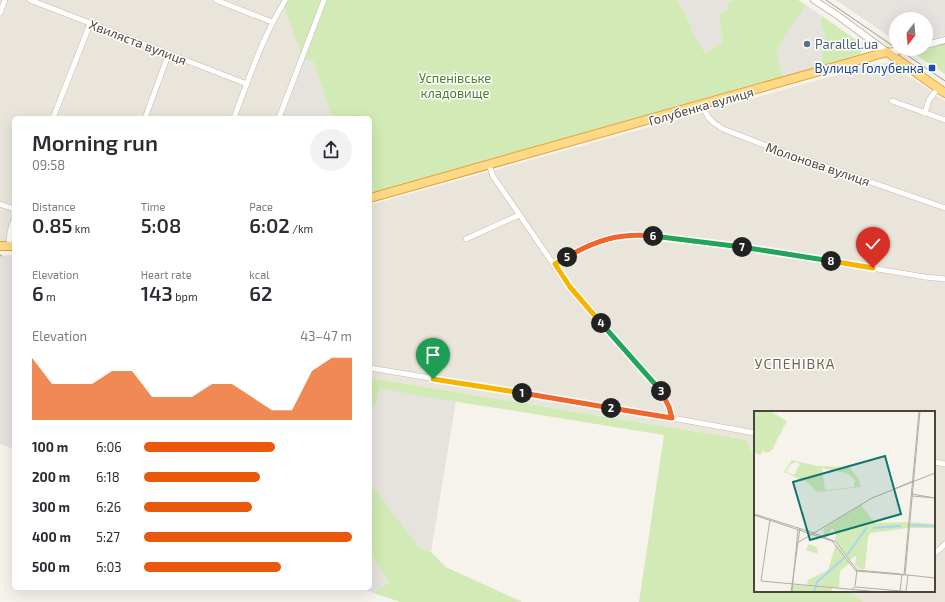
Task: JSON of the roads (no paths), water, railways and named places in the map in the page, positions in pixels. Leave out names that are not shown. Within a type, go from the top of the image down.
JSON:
[{"type":"highway","points":[[887,52],[945,92]]},
{"type":"highway","name":"Голубенка вулиця","points":[[372,197],[887,52]]},
{"type":"highway","points":[[0,246],[11,246]]},
{"type":"street","points":[[0,13],[5,0]]},
{"type":"street","name":"Хвиляста вулиця","points":[[30,0],[247,84]]},
{"type":"street","points":[[216,0],[272,22]]},
{"type":"street","points":[[280,116],[324,0]]},
{"type":"street","points":[[814,0],[887,52]]},
{"type":"street","points":[[235,116],[264,40],[272,22],[285,1]]},
{"type":"street","points":[[54,116],[90,24]]},
{"type":"street","points":[[933,43],[945,40]]},
{"type":"street","points":[[146,116],[169,53]]},
{"type":"street","points":[[925,113],[929,100],[938,88]]},
{"type":"street","points":[[892,101],[945,120]]},
{"type":"street","name":"Молонова вулиця","points":[[702,105],[708,117],[723,129],[764,145],[945,208]]},
{"type":"street","points":[[489,165],[494,176],[520,215],[579,299],[658,387],[664,396],[672,418]]},
{"type":"street","points":[[0,204],[12,208]]},
{"type":"street","points":[[466,239],[520,215]]},
{"type":"street","points":[[11,246],[10,231],[12,226]]},
{"type":"street","points":[[555,264],[599,240],[638,235],[771,250],[918,276],[945,279]]},
{"type":"street","points":[[372,368],[754,433]]},
{"type":"street","points":[[935,462],[945,464]]},
{"type":"street","points":[[935,553],[945,544]]},
{"type":"tram line","points":[[826,0],[889,43]]},
{"type":"tram line","points":[[908,56],[945,81]]},
{"type":"place","name":"Parallel.ua","points":[[807,44]]},
{"type":"place","name":"Вулиця Голубенка","points":[[932,68]]},
{"type":"district","name":"УСПЕНІВКА","points":[[795,364]]},
{"type":"park label","name":"Успенівське кладовище","points":[[455,86]]}]
